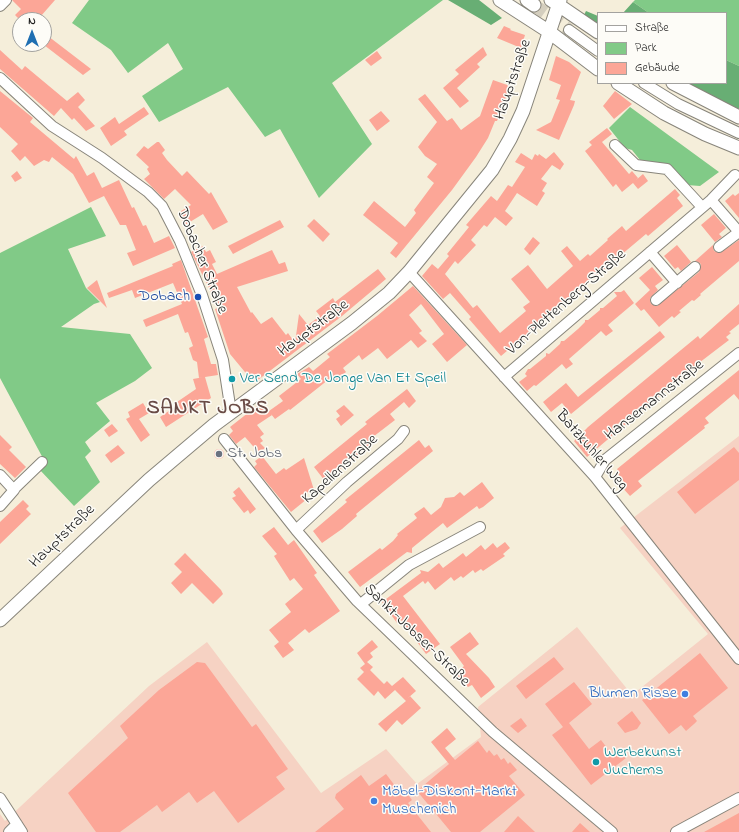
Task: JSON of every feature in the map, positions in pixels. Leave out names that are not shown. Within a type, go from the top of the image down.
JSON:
[{"type":"main road","points":[[500,0],[548,31],[597,68]]},
{"type":"main road","points":[[556,2],[597,31]]},
{"type":"main road","name":"Hauptstraße","points":[[0,620],[132,495],[232,412],[352,323],[389,292],[409,272],[492,170],[510,139],[523,111],[556,2]]},
{"type":"main road","points":[[620,84],[664,113],[704,134],[739,148]]},
{"type":"main road","points":[[675,84],[739,117]]},
{"type":"street","points":[[0,6],[6,0]]},
{"type":"street","points":[[569,30],[597,50]]},
{"type":"street","name":"Dobacher Straße","points":[[0,78],[52,126],[102,158],[148,192],[162,206],[180,241],[201,293],[224,360],[232,412]]},
{"type":"street","points":[[646,84],[678,104],[739,132]]},
{"type":"street","points":[[615,145],[636,165],[667,169],[702,207]]},
{"type":"street","name":"Von-Plettenberg-Straße","points":[[504,377],[711,200],[735,174]]},
{"type":"street","points":[[711,200],[739,232],[719,247]]},
{"type":"street","name":"Von-Plettenberg-Straße","points":[[650,252],[677,283]]},
{"type":"street","points":[[656,300],[695,266]]},
{"type":"street","name":"Batzkuhler Weg","points":[[409,272],[595,477],[739,659]]},
{"type":"street","name":"Hansemannstraße","points":[[595,477],[605,460],[739,353]]},
{"type":"street","name":"Kapellenstraße","points":[[296,530],[398,439],[404,431]]},
{"type":"street","name":"Sankt-Jobser-Straße","points":[[224,438],[296,530],[361,604],[493,732],[612,832]]},
{"type":"street","points":[[0,506],[13,493],[14,488],[42,462]]},
{"type":"street","points":[[0,475],[14,488]]},
{"type":"street","points":[[361,604],[409,566],[480,528]]},
{"type":"street","points":[[0,798],[20,828],[9,832]]},
{"type":"street","points":[[676,832],[739,798]]},
{"type":"shaded area","points":[[739,436],[739,832],[0,832],[0,814],[5,821],[149,686],[207,642],[321,793],[386,749],[417,784],[481,737],[478,707],[577,627],[632,695],[708,634],[620,528]]},
{"type":"green space","points":[[89,0],[443,0],[332,83],[372,144],[319,198],[280,129],[265,137],[228,87],[159,122],[142,96],[183,69],[168,43],[128,73],[111,50],[72,23]]},
{"type":"green space","points":[[448,0],[479,0],[502,18],[491,25]]},
{"type":"green space","points":[[635,0],[739,0],[739,66],[727,60],[727,12],[648,12],[633,2]]},
{"type":"green space","points":[[633,2],[648,12],[624,12]]},
{"type":"green space","points":[[586,11],[597,16],[597,24],[584,15]]},
{"type":"green space","points":[[727,60],[739,66],[739,109],[685,84],[727,84]]},
{"type":"green space","points":[[630,107],[719,172],[700,186],[687,185],[669,164],[640,160],[632,150],[625,148],[609,128]]},
{"type":"green space","points":[[91,207],[106,236],[68,249],[86,288],[100,302],[94,304],[61,327],[130,334],[152,368],[135,381],[96,403],[110,421],[85,442],[91,451],[85,457],[100,482],[74,506],[39,469],[45,462],[0,378],[0,253]]},
{"type":"building","points":[[12,0],[55,0],[44,12],[18,12],[21,9]]},
{"type":"building","points":[[504,26],[511,29],[510,30],[525,35],[521,48],[497,38]]},
{"type":"building","points":[[52,39],[91,69],[83,75],[52,51]]},
{"type":"building","points":[[483,47],[487,55],[477,64],[480,67],[457,88],[469,101],[460,108],[443,88],[459,74],[455,70]]},
{"type":"building","points":[[0,50],[22,70],[25,66],[67,101],[78,92],[85,100],[78,107],[95,126],[86,131],[74,118],[72,120],[61,108],[54,116],[0,69]]},
{"type":"building","points":[[377,51],[382,58],[371,66],[365,60]]},
{"type":"building","points":[[556,56],[569,62],[581,72],[570,100],[575,101],[574,105],[559,140],[536,130],[551,122],[560,100],[556,99],[561,85],[549,80]]},
{"type":"building","points":[[493,80],[510,86],[497,121],[495,121],[488,138],[452,190],[396,258],[390,253],[398,243],[363,215],[374,201],[405,227],[416,213],[414,210],[434,183],[427,177],[437,164],[425,156],[418,147],[437,122],[418,99],[425,94],[447,121],[452,118],[461,130],[480,116]]},
{"type":"building","points":[[0,91],[33,118],[30,122],[74,159],[76,156],[87,176],[94,172],[102,188],[119,180],[132,208],[134,207],[143,226],[146,225],[154,243],[169,236],[175,248],[133,266],[127,253],[136,250],[126,225],[120,225],[104,196],[89,203],[73,174],[52,157],[49,162],[44,160],[34,166],[25,156],[20,161],[11,151],[18,144],[0,127]]},
{"type":"building","points":[[615,91],[632,104],[614,119],[603,106]]},
{"type":"building","points":[[144,107],[149,114],[124,131],[127,135],[111,146],[100,128],[115,117],[119,124]]},
{"type":"building","points":[[381,111],[390,121],[377,131],[369,120]]},
{"type":"building","points":[[607,128],[612,134],[602,142],[629,174],[632,171],[638,178],[636,180],[643,174],[648,181],[638,189],[633,183],[622,192],[616,184],[613,187],[585,151],[592,145],[589,142]]},
{"type":"building","points":[[159,142],[165,150],[162,153],[167,160],[182,176],[187,171],[209,194],[211,192],[228,222],[213,230],[203,214],[185,225],[178,213],[191,205],[175,189],[164,199],[144,179],[150,174],[147,169],[149,167],[136,155],[144,146],[148,149]]},
{"type":"building","points":[[554,152],[564,164],[560,170],[552,165],[541,179],[547,183],[542,191],[545,193],[537,206],[517,193],[505,211],[513,218],[506,226],[495,217],[487,227],[484,225],[471,240],[476,245],[458,264],[455,261],[445,274],[473,308],[477,305],[500,333],[526,311],[523,307],[530,302],[511,279],[528,265],[547,289],[573,266],[561,251],[567,246],[580,261],[588,254],[590,256],[622,226],[626,231],[675,189],[680,195],[677,198],[683,206],[648,236],[646,234],[501,356],[469,319],[471,317],[450,293],[443,299],[422,276],[432,264],[438,269],[449,256],[447,254],[469,227],[466,225],[491,196],[497,201],[508,185],[512,187],[525,167],[515,162],[521,153],[532,160],[535,154],[538,156],[539,154],[546,159]]},
{"type":"building","points":[[17,171],[22,178],[15,182],[11,176]]},
{"type":"building","points":[[739,193],[739,218],[725,201],[733,194],[735,196]]},
{"type":"building","points":[[714,214],[726,228],[719,234],[722,237],[715,242],[701,225]]},
{"type":"building","points":[[314,219],[330,234],[323,242],[307,226]]},
{"type":"building","points":[[280,220],[284,227],[233,254],[228,246]]},
{"type":"building","points":[[533,237],[540,243],[530,255],[524,249]]},
{"type":"building","points":[[739,240],[739,261],[700,294],[701,295],[694,301],[692,300],[679,311],[681,312],[674,318],[672,316],[659,327],[644,309],[641,311],[635,304],[650,290],[639,278],[652,267],[663,280],[655,286],[658,290],[650,298],[651,304],[657,306],[699,272],[701,265],[695,261],[713,245],[714,251],[720,253]]},
{"type":"building","points":[[677,245],[691,262],[681,271],[678,267],[675,269],[664,256]]},
{"type":"building","points":[[203,246],[206,252],[210,250],[216,262],[212,264],[217,274],[272,250],[279,264],[285,262],[288,271],[237,287],[251,313],[252,312],[261,324],[272,317],[286,335],[288,333],[295,343],[299,314],[308,325],[320,316],[316,311],[333,298],[335,302],[378,269],[386,279],[342,316],[254,383],[230,354],[215,309],[219,308],[191,252]]},
{"type":"building","points":[[181,260],[208,337],[204,339],[211,364],[216,364],[218,375],[205,377],[211,398],[166,427],[160,417],[179,404],[177,402],[196,389],[193,379],[199,378],[197,362],[193,360],[189,348],[193,346],[188,332],[185,333],[178,314],[146,327],[143,320],[182,304],[173,283],[135,298],[132,290],[109,298],[107,293],[173,266],[172,264]]},
{"type":"building","points":[[97,280],[107,308],[87,288]]},
{"type":"building","points":[[413,286],[467,345],[447,362],[432,344],[444,334],[421,304],[409,315],[422,331],[419,333],[427,341],[418,348],[411,340],[387,359],[378,348],[362,360],[359,355],[343,368],[346,372],[336,381],[333,376],[290,410],[289,409],[275,419],[272,415],[257,425],[264,434],[260,437],[263,441],[260,443],[265,448],[259,453],[245,437],[236,444],[229,435],[233,431],[230,427],[262,402],[269,411],[283,401],[279,396],[301,379],[297,374],[309,367],[313,371],[330,357],[327,354],[377,316]]},
{"type":"building","points":[[624,290],[634,303],[608,325],[613,331],[606,336],[601,331],[569,359],[573,364],[566,369],[562,364],[536,386],[534,385],[527,391],[519,382],[527,376],[525,374],[528,369],[546,356],[546,353],[549,354],[560,344],[561,341],[564,341],[578,329],[585,322],[585,320],[588,320],[600,310],[600,308],[603,308],[617,296],[614,292],[621,292]]},
{"type":"building","points":[[739,304],[739,324],[729,332],[731,333],[726,337],[729,340],[691,369],[587,457],[574,441],[588,427],[698,336],[700,339]]},
{"type":"building","points":[[660,331],[665,337],[571,414],[562,403],[551,412],[543,402],[566,383],[578,397]]},
{"type":"building","points":[[739,370],[739,400],[734,394],[705,418],[709,423],[704,426],[705,428],[638,481],[642,486],[630,496],[620,485],[624,482],[618,474],[620,473],[617,469]]},
{"type":"building","points":[[407,389],[416,401],[409,408],[404,402],[390,414],[395,420],[369,440],[372,444],[325,481],[314,467],[367,424],[365,422]]},
{"type":"building","points":[[143,403],[149,413],[139,419],[150,435],[141,442],[126,419],[130,417],[128,412]]},
{"type":"building","points":[[344,405],[354,415],[341,426],[336,419],[340,416],[336,411]]},
{"type":"building","points":[[112,424],[118,431],[109,437],[104,430]]},
{"type":"building","points":[[0,435],[12,447],[9,450],[26,467],[15,478],[0,464]]},
{"type":"building","points":[[419,440],[425,448],[429,445],[433,451],[356,514],[357,516],[342,529],[322,543],[313,531],[347,502],[345,500]]},
{"type":"building","points":[[118,445],[125,453],[111,463],[105,455]]},
{"type":"building","points":[[734,447],[739,453],[739,480],[695,514],[677,492]]},
{"type":"building","name":"St. Jobs","points":[[217,449],[221,449],[223,450],[223,458],[217,459],[214,456],[214,452]]},
{"type":"building","points":[[262,456],[276,474],[284,468],[286,470],[304,458],[314,490],[303,494],[307,499],[291,512],[254,467],[257,464],[255,461]]},
{"type":"building","points":[[482,482],[494,498],[483,507],[479,509],[477,506],[447,528],[443,523],[412,548],[412,553],[407,552],[360,587],[348,572],[380,548],[382,550],[393,541],[398,535],[397,534],[417,518],[414,514],[424,507],[431,515],[441,507],[445,498],[454,497],[460,492],[464,496]]},
{"type":"building","points":[[239,487],[256,509],[250,514],[248,510],[244,513],[232,498],[236,496],[233,492]]},
{"type":"building","points":[[23,500],[29,506],[26,509],[31,514],[0,544],[0,522]]},
{"type":"building","points":[[274,527],[288,545],[294,540],[317,573],[314,575],[340,611],[309,633],[305,629],[288,643],[294,650],[283,658],[274,646],[279,642],[269,630],[291,612],[285,604],[303,589],[294,578],[290,581],[274,556],[277,554],[262,536]]},
{"type":"building","points":[[505,542],[510,548],[503,554],[505,556],[483,571],[481,569],[475,573],[473,570],[463,578],[461,576],[454,581],[451,577],[435,590],[428,581],[425,584],[423,581],[403,596],[440,644],[426,654],[401,620],[397,623],[382,602],[421,573],[420,570],[428,572],[439,563],[443,568],[463,553],[466,557],[481,545],[485,550],[493,543],[497,548]]},
{"type":"building","points":[[185,553],[221,590],[223,594],[213,604],[192,583],[181,594],[171,583],[182,572],[174,564]]},
{"type":"building","points":[[470,632],[479,644],[466,654],[489,678],[495,687],[481,698],[472,685],[468,687],[456,674],[464,666],[450,647]]},
{"type":"building","points":[[372,640],[378,647],[370,653],[373,657],[367,662],[373,667],[370,670],[384,684],[387,681],[392,686],[403,677],[416,691],[410,696],[421,708],[402,725],[397,720],[386,732],[378,724],[406,701],[395,690],[385,699],[378,691],[374,696],[357,679],[364,672],[360,668],[365,664],[357,653]]},
{"type":"building","name":"Blumen Risse","points":[[700,653],[728,688],[693,716],[697,721],[686,731],[681,725],[669,734],[642,700]]},
{"type":"building","points":[[554,657],[564,669],[526,699],[516,686]]},
{"type":"building","points":[[197,662],[205,663],[252,727],[256,724],[288,769],[276,777],[285,789],[238,823],[214,791],[197,803],[189,792],[162,812],[157,805],[120,832],[96,832],[68,793],[128,738],[120,726],[159,690]]},
{"type":"building","points":[[574,682],[592,704],[569,723],[589,749],[601,740],[614,757],[621,752],[626,758],[591,785],[552,735],[563,727],[545,704]]},
{"type":"building","points":[[632,711],[641,723],[637,729],[625,733],[617,723]]},
{"type":"building","points":[[521,718],[527,726],[518,733],[510,726]]},
{"type":"building","points":[[447,728],[456,739],[445,748],[455,760],[478,741],[487,753],[489,750],[494,756],[497,754],[501,760],[504,758],[508,764],[510,762],[517,770],[509,776],[525,795],[480,832],[451,832],[417,791],[449,764],[431,742]]},
{"type":"building","name":"Möbel-Diskont-Markt Muschenich","points":[[386,774],[399,791],[403,788],[412,800],[408,803],[431,832],[315,832],[344,809],[335,798],[336,794],[361,775],[369,786]]},
{"type":"building","points":[[739,813],[739,832],[704,832]]},
{"type":"building","points":[[518,816],[535,832],[504,832]]},
{"type":"building","points":[[580,823],[590,832],[572,832]]},
{"type":"tunnel","points":[[534,5],[569,30]]},
{"type":"place","name":"Dobach","points":[[198,297]]},
{"type":"place","name":"Ver Send De Jonge Van Et Speil","points":[[232,379]]},
{"type":"place","name":"St. Jobs","points":[[219,454]]},
{"type":"place","name":"Blumen Risse","points":[[685,694]]},
{"type":"place","name":"Werbekunst Juchems","points":[[596,762]]},
{"type":"place","name":"Möbel-Diskont-Markt Muschenich","points":[[374,801]]},
{"type":"district","name":"SANKT JOBS","points":[[208,410]]}]
